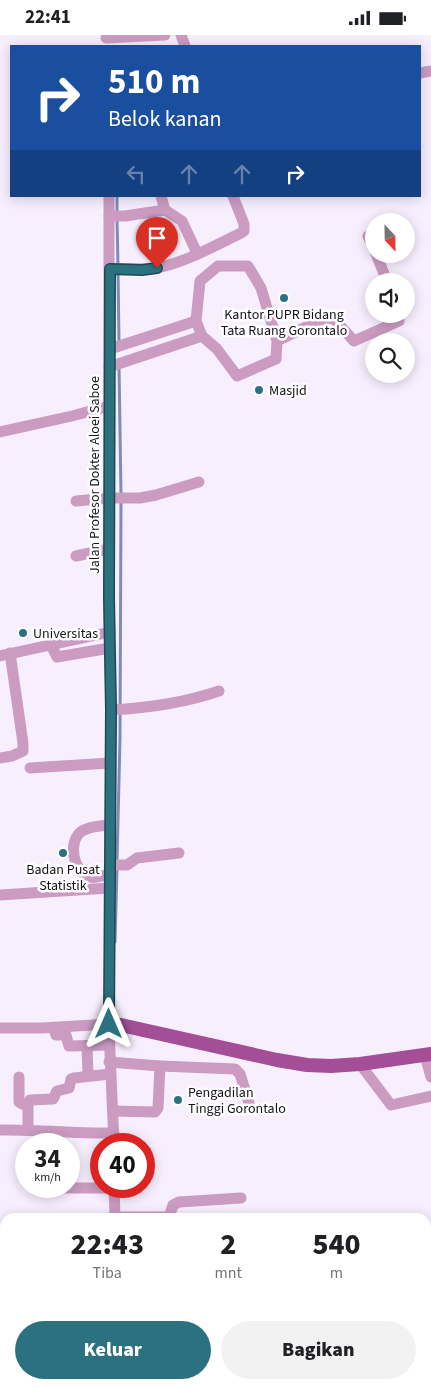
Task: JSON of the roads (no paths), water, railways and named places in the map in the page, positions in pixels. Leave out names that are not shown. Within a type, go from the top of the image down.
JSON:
[{"type":"main road","points":[[109,1024],[121,1025],[277,1061],[331,1066],[428,1055]]},
{"type":"street","points":[[111,39],[165,35]]},
{"type":"street","name":"Jalan Profesor Dokter Aloei Saboe","points":[[109,197],[109,216],[115,269],[109,406],[112,498],[109,549],[110,648],[117,709],[110,763],[109,825],[114,867],[110,888],[109,1045],[116,1112],[114,1133]]},
{"type":"street","points":[[161,197],[165,210],[182,221],[197,253]]},
{"type":"street","points":[[115,269],[142,270],[157,268],[197,253],[241,233],[244,231],[244,224],[233,197]]},
{"type":"street","points":[[109,216],[124,216],[165,210]]},
{"type":"street","points":[[218,266],[248,266],[261,289],[277,341],[276,359],[236,376],[217,349],[202,336],[196,321],[200,281],[218,266]]},
{"type":"street","points":[[277,341],[320,320],[333,318],[354,341],[394,323]]},
{"type":"street","points":[[113,348],[196,321]]},
{"type":"street","points":[[112,366],[202,336]]},
{"type":"street","points":[[0,432],[72,417],[109,406]]},
{"type":"street","points":[[76,501],[156,495],[199,482]]},
{"type":"street","points":[[76,556],[109,549]]},
{"type":"street","points":[[0,758],[12,756],[22,751],[23,743],[5,655],[110,632]]},
{"type":"street","points":[[51,645],[57,657],[110,648]]},
{"type":"street","points":[[117,709],[162,706],[195,699],[219,691]]},
{"type":"street","points":[[30,768],[110,763]]},
{"type":"street","points":[[109,825],[90,827],[77,835],[73,850],[74,856],[83,874],[92,878],[114,867],[128,864],[137,858],[179,853]]},
{"type":"street","points":[[0,895],[110,888]]},
{"type":"street","points":[[0,1028],[109,1024]]},
{"type":"street","points":[[54,1027],[56,1035],[66,1035],[69,1046],[109,1045]]},
{"type":"street","points":[[87,1045],[88,1076]]},
{"type":"street","points":[[428,1055],[431,1077]]},
{"type":"street","points":[[28,1129],[28,1104],[30,1100],[53,1099],[57,1091],[69,1088],[71,1079],[74,1077],[88,1076],[112,1066],[134,1063],[235,1069],[240,1074],[249,1103]]},
{"type":"street","points":[[360,1064],[391,1105],[431,1096]]},
{"type":"street","points":[[116,1112],[155,1112],[158,1108],[160,1066]]},
{"type":"street","points":[[19,1077],[19,1102],[28,1104]]},
{"type":"street","points":[[0,1130],[28,1129],[90,1134]]},
{"type":"street","points":[[115,1198],[116,1213]]},
{"type":"street","points":[[170,1213],[173,1205],[179,1202],[241,1198]]},
{"type":"waterway","points":[[117,197],[117,212]]},
{"type":"waterway","points":[[117,219],[118,265]]},
{"type":"waterway","points":[[118,271],[119,342]]},
{"type":"waterway","points":[[119,366],[121,495]]},
{"type":"waterway","points":[[117,862],[120,738],[121,501]]},
{"type":"waterway","points":[[115,942],[117,869]]},
{"type":"place","name":"Kantor PUPR Bidang Tata Ruang Gorontalo","points":[[284,298]]},
{"type":"place","name":"Masjid","points":[[259,390]]},
{"type":"place","name":"Universitas","points":[[23,633]]},
{"type":"place","name":"Badan Pusat Statistik","points":[[63,853]]},
{"type":"place","name":"Pengadilan Tinggi Gorontalo","points":[[178,1100]]}]
